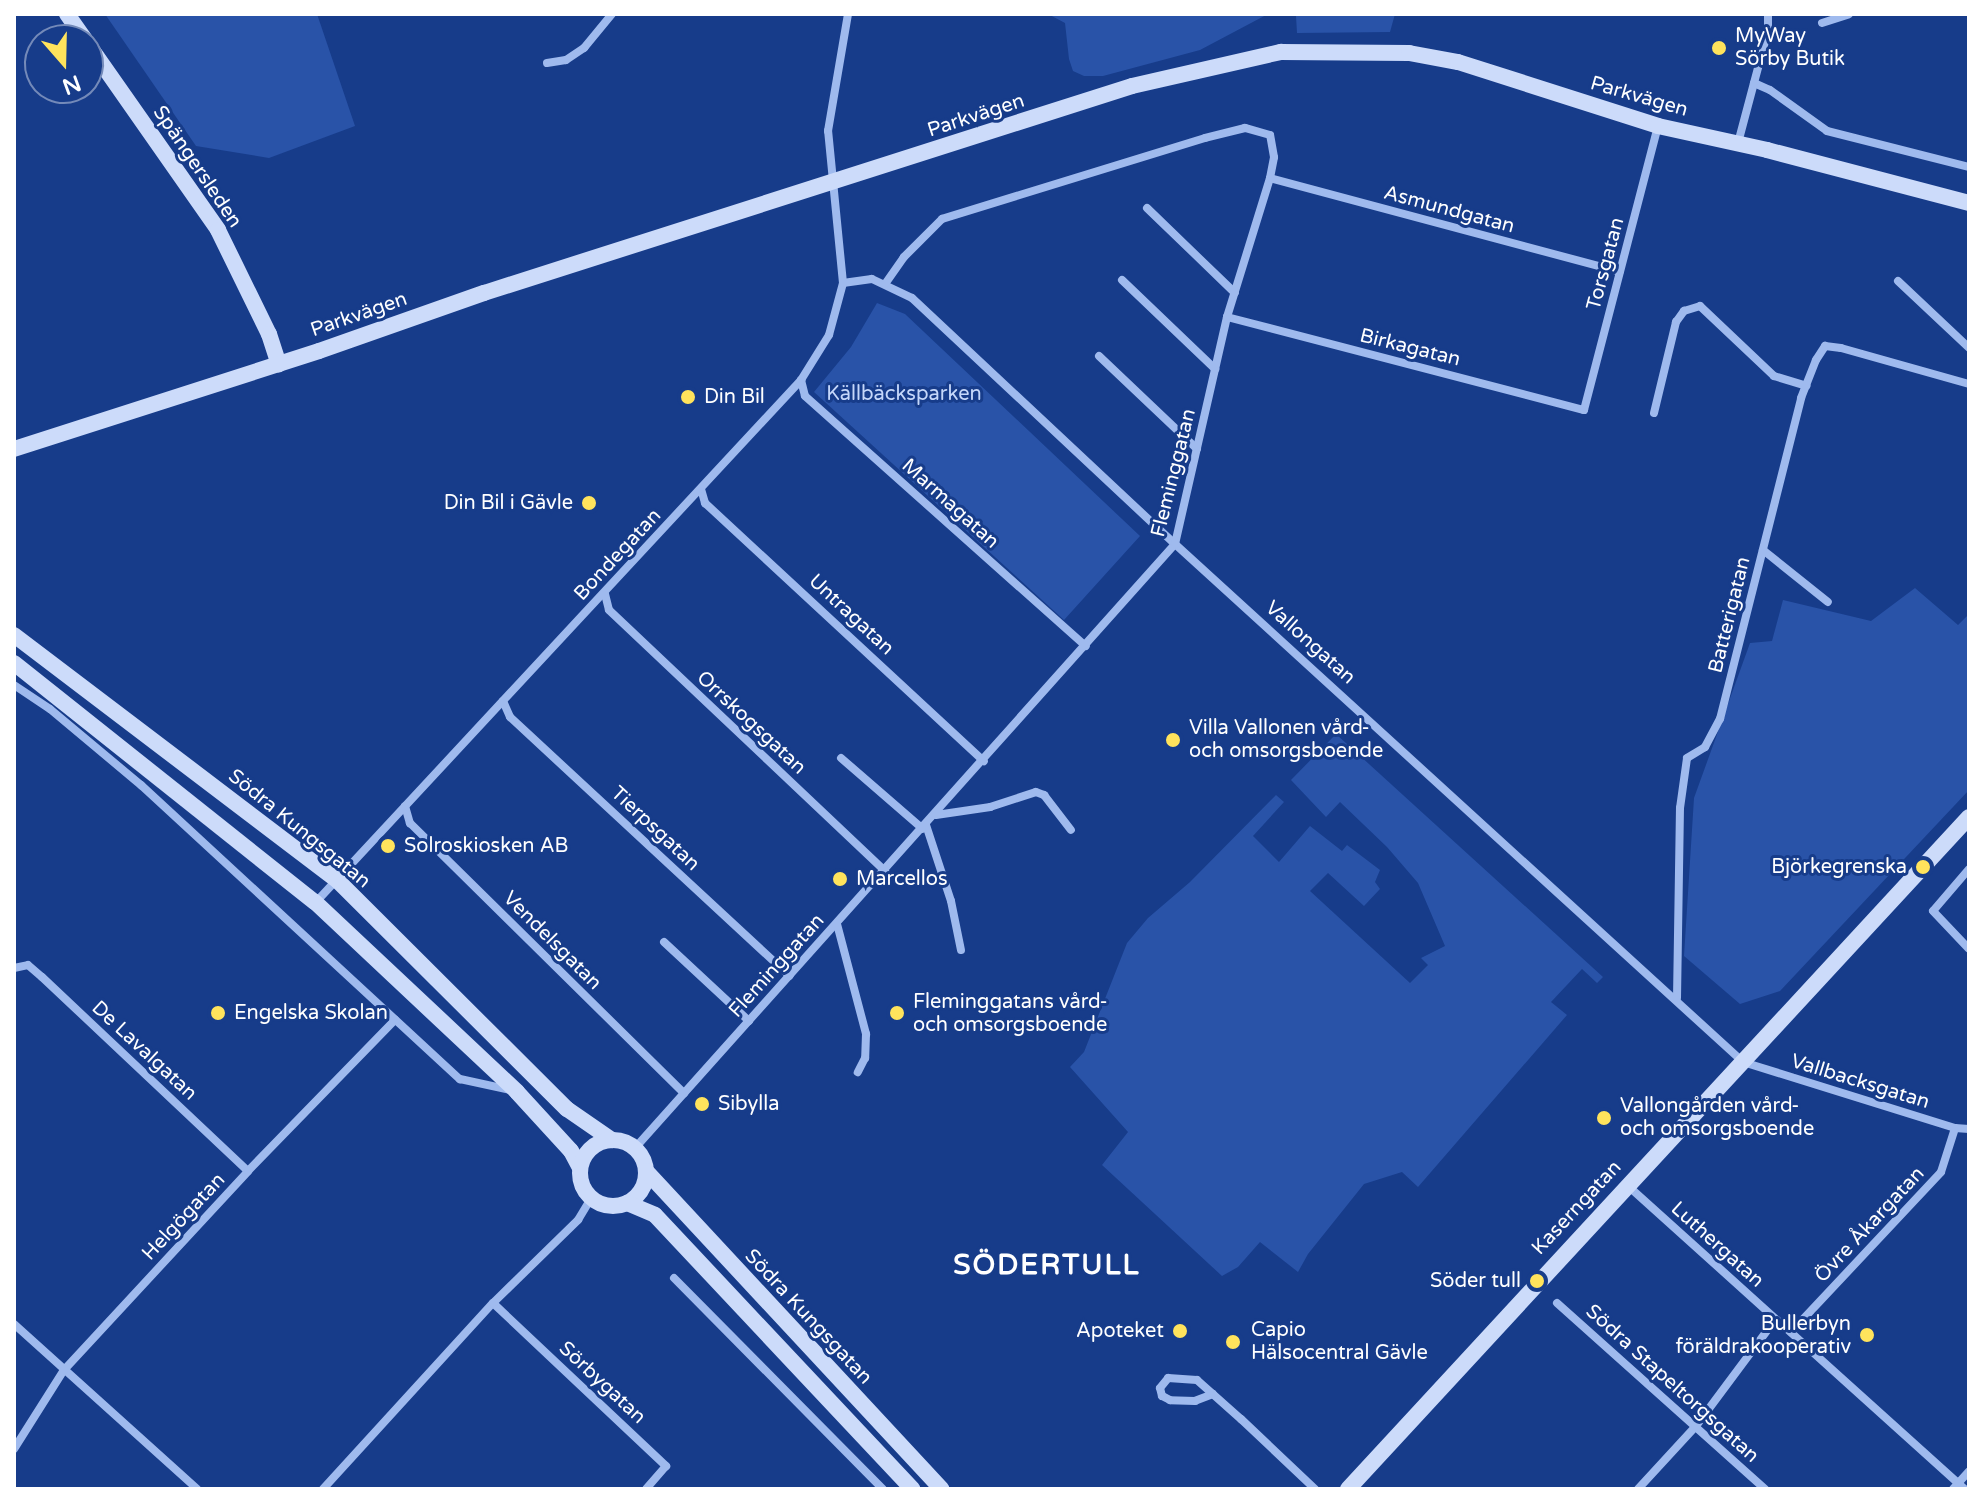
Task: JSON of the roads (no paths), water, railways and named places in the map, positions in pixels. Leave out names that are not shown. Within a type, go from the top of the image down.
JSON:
[{"type":"main road","name":"Parkvägen","points":[[14,449],[279,364],[484,293],[1132,86],[1281,52],[1409,53],[1458,62],[1658,126],[1738,143],[1969,203]]},
{"type":"main road","name":"Spängersleden","points":[[104,66],[218,230],[269,334],[279,364]]},
{"type":"main road","name":"Södra Kungsgatan","points":[[14,635],[338,881],[567,1109],[612,1140],[635,1148],[646,1171],[942,1489]]},
{"type":"main road","points":[[14,663],[315,902],[517,1092],[571,1151],[580,1168],[581,1181],[591,1198]]},
{"type":"main road","name":"Kaserngatan","points":[[1348,1489],[1969,817]]},
{"type":"main road","points":[[580,1168],[589,1151],[612,1140]]},
{"type":"main road","points":[[627,1203],[642,1190],[646,1171]]},
{"type":"main road","name":"Södra Kungsgatan","points":[[591,1198],[608,1206],[627,1203],[655,1215],[912,1489]]},
{"type":"street","points":[[547,63],[566,60],[584,48],[612,14]]},
{"type":"street","name":"Bondegatan","points":[[315,902],[338,881],[801,380],[829,335],[843,283],[828,131],[848,14]]},
{"type":"street","points":[[1738,143],[1768,14]]},
{"type":"street","points":[[1822,23],[1849,14]]},
{"type":"street","points":[[1754,83],[1770,90],[1827,131],[1969,167]]},
{"type":"street","name":"Torsgatan","points":[[1584,410],[1658,126]]},
{"type":"street","name":"Fleminggatan","points":[[635,1148],[1175,544],[1227,317],[1270,178],[1274,157],[1270,135],[1245,128],[1205,138],[942,219],[904,257],[885,284]]},
{"type":"street","name":"Asmundgatan","points":[[1270,178],[1620,272]]},
{"type":"street","points":[[1147,208],[1235,293]]},
{"type":"street","name":"Vallongatan","points":[[843,283],[872,279],[912,298],[1175,544],[1677,998],[1743,1062]]},
{"type":"street","points":[[1122,280],[1215,369]]},
{"type":"street","points":[[1898,281],[1969,348]]},
{"type":"street","points":[[1654,413],[1676,322],[1684,311],[1700,306],[1774,376],[1806,386]]},
{"type":"street","name":"Birkagatan","points":[[1227,317],[1584,410]]},
{"type":"street","name":"Batterigatan","points":[[1677,998],[1680,808],[1687,758],[1705,747],[1720,719],[1806,386],[1825,346],[1969,384]]},
{"type":"street","points":[[1099,356],[1197,449]]},
{"type":"street","name":"Marmagatan","points":[[801,380],[805,396],[1086,646]]},
{"type":"street","name":"Untragatan","points":[[701,489],[705,503],[984,761]]},
{"type":"street","points":[[1763,550],[1828,602]]},
{"type":"street","name":"Orrskogsgatan","points":[[605,594],[609,610],[885,871]]},
{"type":"street","points":[[14,685],[50,709],[141,785],[460,1079],[517,1092]]},
{"type":"street","name":"Tierpsgatan","points":[[503,701],[510,717],[790,976]]},
{"type":"street","points":[[841,758],[924,827],[951,901],[961,950]]},
{"type":"street","points":[[935,815],[990,807],[1036,792],[1044,795],[1071,830]]},
{"type":"street","name":"Vendelsgatan","points":[[405,806],[410,823],[684,1093]]},
{"type":"street","points":[[1969,869],[1933,911],[1969,949]]},
{"type":"street","points":[[837,924],[866,1034],[865,1058],[858,1072]]},
{"type":"street","points":[[664,942],[749,1021]]},
{"type":"street","name":"De Lavalgatan","points":[[14,968],[28,965],[42,977],[248,1171]]},
{"type":"street","name":"Helgögatan","points":[[14,1449],[64,1370],[248,1171],[395,1020]]},
{"type":"street","name":"Vallbacksgatan","points":[[1743,1062],[1955,1128],[1969,1129]]},
{"type":"street","name":"Övre Åkargatan","points":[[1791,1332],[1941,1172],[1955,1128]]},
{"type":"street","name":"Luthergatan","points":[[1627,1184],[1959,1487]]},
{"type":"street","points":[[323,1489],[493,1303],[578,1220],[591,1198]]},
{"type":"street","points":[[674,1278],[883,1489]]},
{"type":"street","name":"Sörbygatan","points":[[493,1303],[666,1466],[646,1489]]},
{"type":"street","name":"Södra Stapeltorgsgatan","points":[[1557,1303],[1765,1489]]},
{"type":"street","points":[[1638,1489],[1696,1426],[1775,1320]]},
{"type":"street","points":[[14,1324],[197,1489]]},
{"type":"street","points":[[1213,1394],[1195,1401],[1170,1400],[1162,1396],[1160,1388],[1168,1378],[1193,1379],[1213,1394],[1315,1489]]},
{"type":"street","points":[[1959,1487],[1969,1471]]},
{"type":"place","name":"MyWay Sörby Butik","points":[[1719,48]]},
{"type":"place","name":"Din Bil","points":[[688,397]]},
{"type":"place","name":"Din Bil i Gävle","points":[[589,503]]},
{"type":"place","name":"Villa Vallonen vård- och omsorgsboende","points":[[1173,740]]},
{"type":"place","name":"Solroskiosken AB","points":[[388,846]]},
{"type":"place","name":"Björkegrenska","points":[[1923,867]]},
{"type":"place","name":"Marcellos","points":[[840,879]]},
{"type":"place","name":"Engelska Skolan","points":[[218,1013]]},
{"type":"place","name":"Fleminggatans vård- och omsorgsboende","points":[[897,1013]]},
{"type":"place","name":"Sibylla","points":[[702,1104]]},
{"type":"place","name":"Vallongården vård- och omsorgsboende","points":[[1604,1118]]},
{"type":"place","name":"Söder tull","points":[[1537,1281]]},
{"type":"place","name":"Apoteket","points":[[1180,1331]]},
{"type":"place","name":"Bullerbyn föräldrakooperativ","points":[[1867,1335]]},
{"type":"place","name":"Capio Hälsocentral Gävle","points":[[1233,1342]]},
{"type":"district","name":"SÖDERTULL","points":[[1047,1265]]},
{"type":"park label","name":"Källbäcksparken","points":[[904,394]]}]
